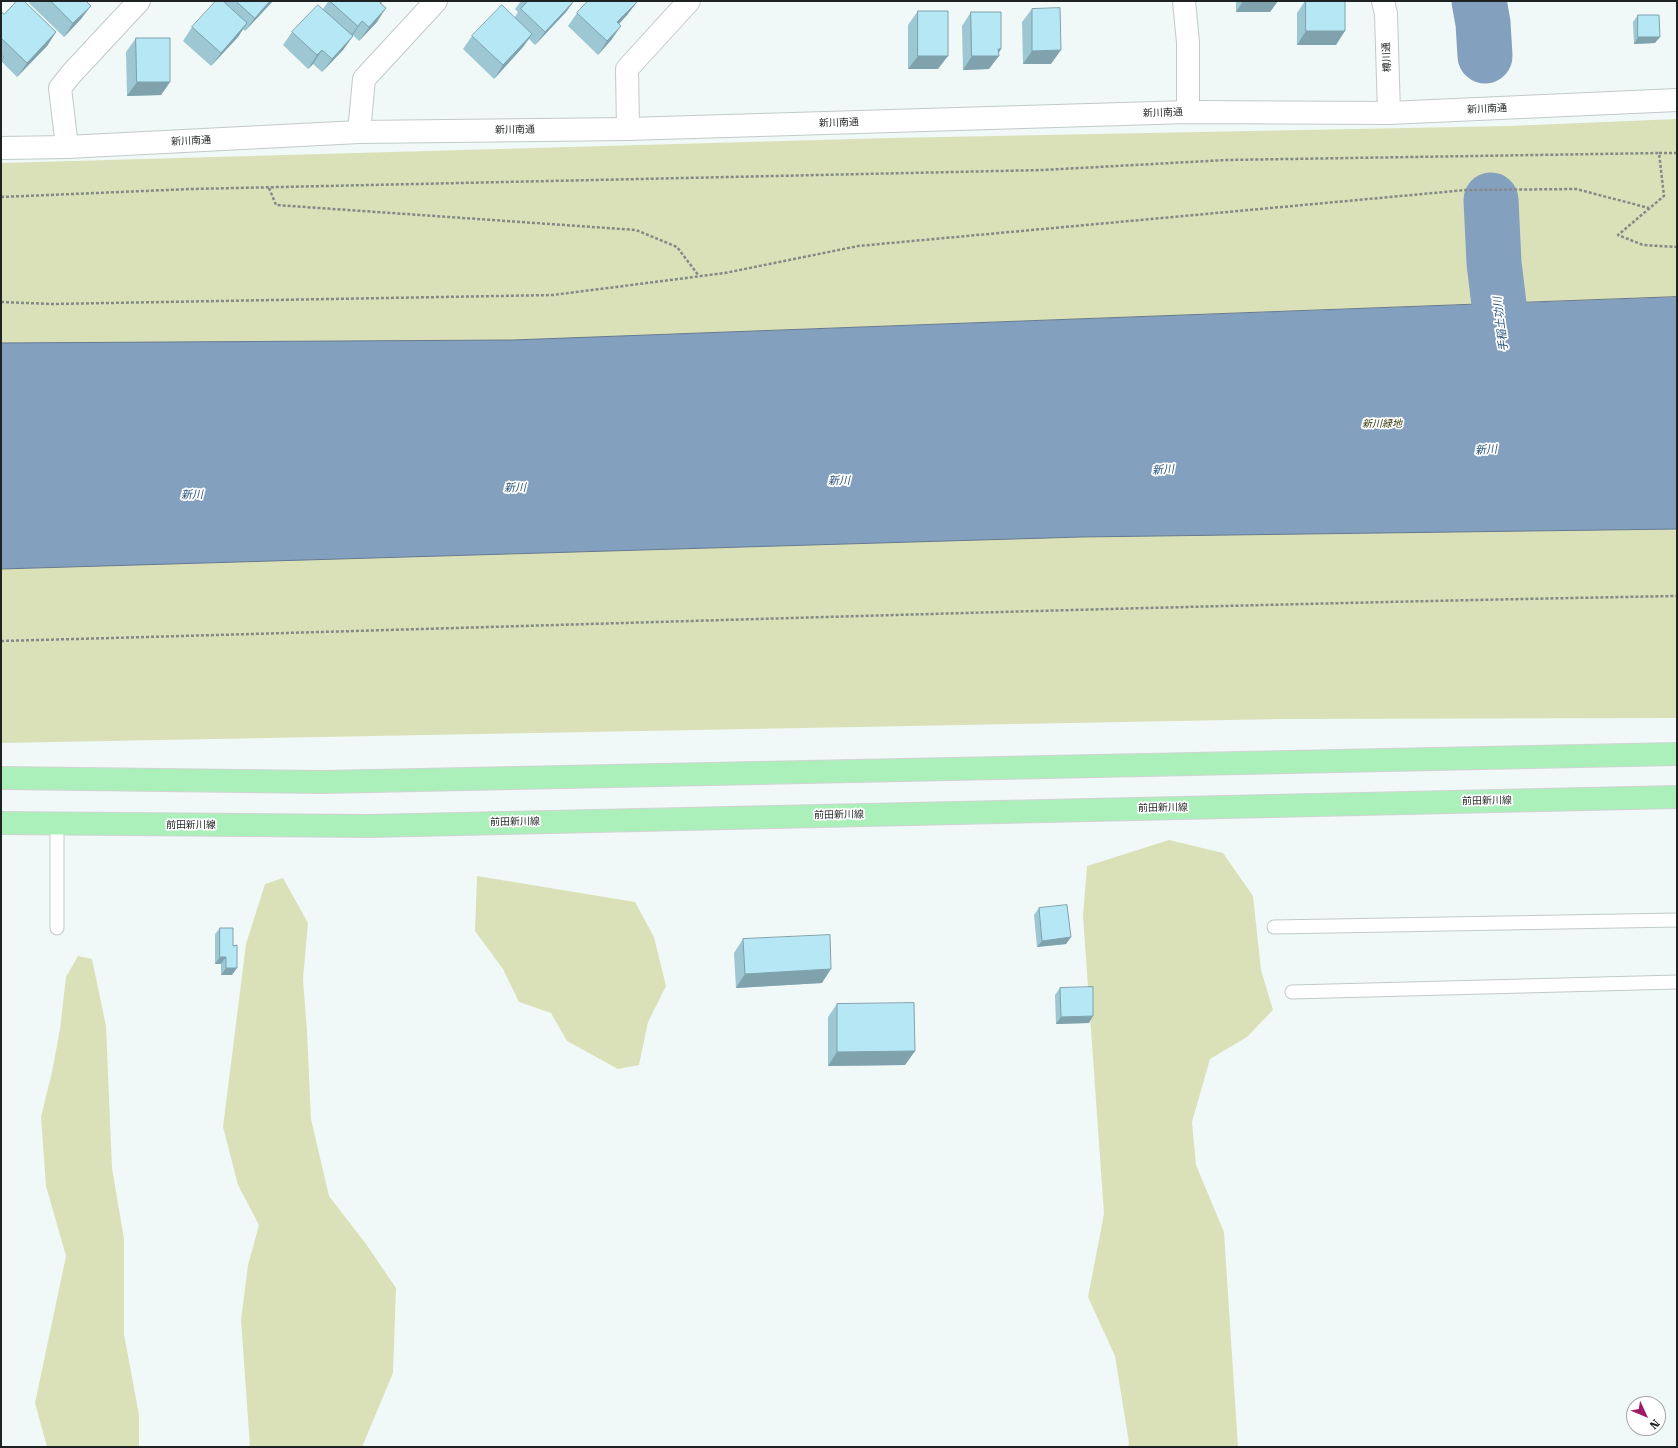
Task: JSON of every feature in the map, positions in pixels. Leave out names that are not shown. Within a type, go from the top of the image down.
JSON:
[{"type":"main road","points":[[1,778],[330,782],[1677,754]]},
{"type":"main road","name":"前田新川線","points":[[1,823],[377,826],[1677,797]]},
{"type":"street","points":[[67,147],[60,88],[72,72],[139,1]]},
{"type":"street","points":[[359,132],[364,78],[436,1]]},
{"type":"street","points":[[628,129],[627,69],[687,1]]},
{"type":"street","points":[[1184,1],[1188,42],[1188,112]]},
{"type":"street","name":"樽川通","points":[[1383,1],[1386,14],[1389,113]]},
{"type":"street","name":"新川南通","points":[[1,148],[67,147],[359,132],[628,129],[1188,112],[1389,113],[1677,100]]},
{"type":"lane","points":[[57,928],[58,824]]},
{"type":"lane","points":[[1274,926],[1677,920]]},
{"type":"lane","points":[[1292,992],[1677,982]]},
{"type":"path","points":[[1659,153],[1664,196],[1618,235],[1643,245],[1677,247]]},
{"type":"path","points":[[1,197],[191,189],[1043,170],[1226,160],[1677,153]]},
{"type":"path","points":[[269,188],[276,206],[636,230],[677,247],[699,276]]},
{"type":"path","points":[[1,302],[60,304],[553,295],[725,273],[858,246],[1466,190],[1576,189],[1649,208]]},
{"type":"path","points":[[1,641],[1044,610],[1677,596]]},
{"type":"green space","name":"新川緑地","points":[[1677,119],[1677,718],[1284,719],[1,743],[1,163],[889,138],[1509,126]]},
{"type":"green space","points":[[1169,840],[1223,853],[1253,896],[1261,970],[1273,1010],[1247,1037],[1210,1059],[1192,1122],[1196,1165],[1224,1232],[1238,1447],[1128,1447],[1129,1443],[1115,1356],[1088,1297],[1104,1214],[1083,916],[1087,866]]},
{"type":"green space","points":[[477,876],[635,902],[654,937],[666,986],[648,1022],[639,1065],[618,1069],[567,1041],[551,1013],[519,1002],[503,969],[475,931]]},
{"type":"green space","points":[[283,878],[308,923],[303,979],[311,1119],[329,1196],[366,1244],[396,1288],[393,1373],[362,1447],[250,1447],[241,1320],[248,1265],[259,1225],[238,1185],[223,1127],[246,944],[265,884]]},
{"type":"green space","points":[[78,956],[92,959],[106,1026],[112,1168],[124,1239],[124,1334],[139,1415],[139,1447],[47,1447],[35,1403],[66,1256],[46,1186],[41,1117],[52,1072],[60,1029],[66,977]]},
{"type":"water","name":"新川","points":[[1677,297],[1677,529],[1081,537],[1,569],[1,343],[513,340]]},
{"type":"building","points":[[17,1],[24,1],[56,32],[27,63],[1,38],[1,12],[4,14]]},
{"type":"building","points":[[51,1],[86,1],[91,6],[73,23]]},
{"type":"building","points":[[216,1],[223,1],[247,23],[221,53],[192,27]]},
{"type":"building","points":[[236,1],[270,1],[255,18]]},
{"type":"building","points":[[330,1],[381,1],[380,3],[386,8],[369,27],[362,21],[358,26]]},
{"type":"building","points":[[528,1],[574,1],[545,32],[521,9]]},
{"type":"building","points":[[588,1],[637,2],[617,22],[621,26],[607,41],[577,13]]},
{"type":"building","points":[[1306,1],[1345,1],[1345,31],[1306,31]]},
{"type":"building","points":[[318,5],[353,36],[332,59],[322,50],[317,55],[292,32]]},
{"type":"building","points":[[502,5],[532,34],[503,65],[472,36]]},
{"type":"building","points":[[1060,8],[1061,50],[1032,51],[1032,9]]},
{"type":"building","points":[[918,11],[948,11],[948,56],[918,56]]},
{"type":"building","points":[[971,12],[1001,12],[1001,49],[998,49],[999,56],[972,56]]},
{"type":"building","points":[[1638,15],[1659,15],[1660,37],[1638,37]]},
{"type":"building","points":[[136,38],[170,38],[170,82],[137,82]]},
{"type":"building","points":[[1067,905],[1071,937],[1042,941],[1039,908]]},
{"type":"building","points":[[220,928],[233,928],[233,946],[237,945],[237,968],[226,968],[226,957],[220,957]]},
{"type":"building","points":[[830,935],[831,969],[745,974],[743,939]]},
{"type":"building","points":[[1093,987],[1093,1016],[1061,1017],[1060,988]]},
{"type":"building","points":[[914,1003],[915,1051],[837,1052],[837,1004]]},
{"type":"waterway","name":"手稲土功川","points":[[1479,1],[1483,23],[1485,56]]},
{"type":"waterway","name":"手稲土功川","points":[[1491,200],[1494,263],[1508,378]]}]
